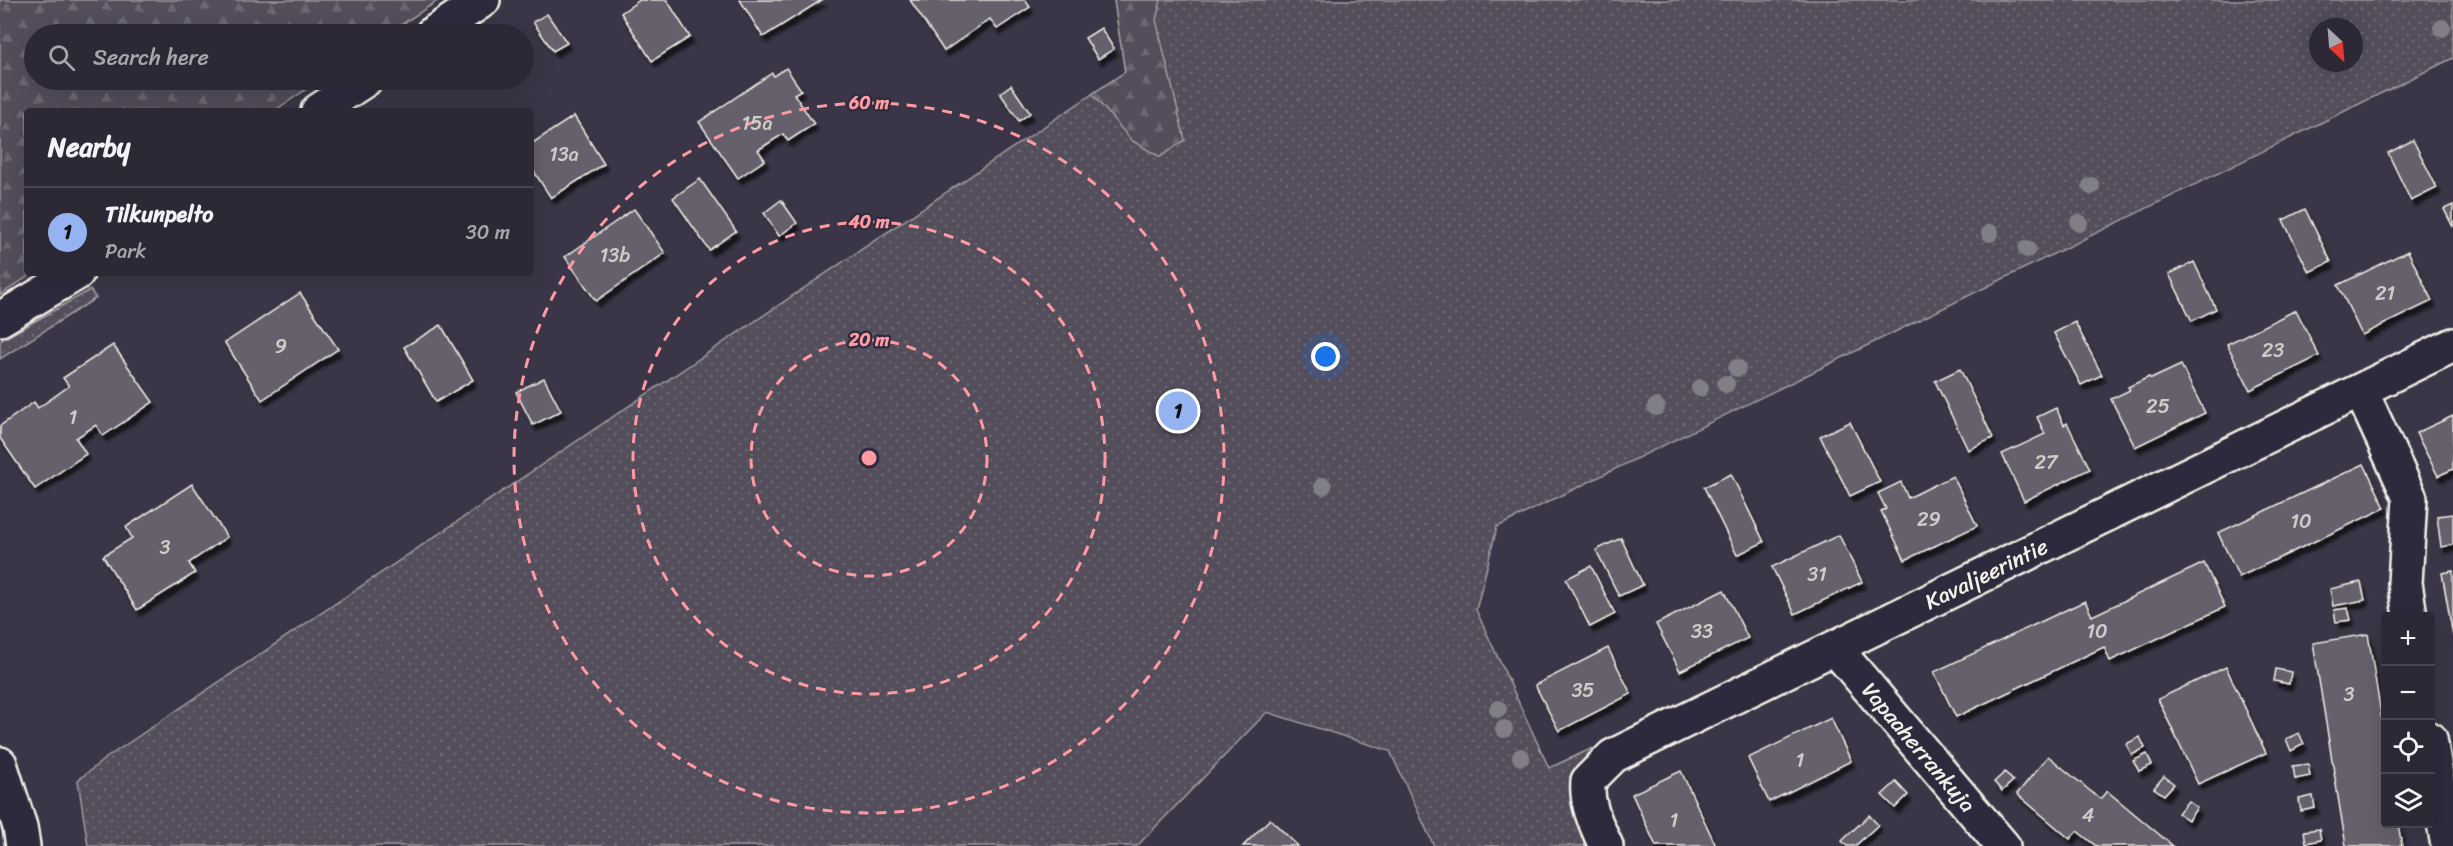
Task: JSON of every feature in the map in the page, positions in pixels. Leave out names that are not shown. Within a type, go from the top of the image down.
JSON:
[{"type":"street","points":[[447,24],[483,0]]},
{"type":"street","points":[[323,108],[350,90]]},
{"type":"street","points":[[0,319],[72,276]]},
{"type":"street","name":"Kavaljeerintie","points":[[1606,846],[1589,806],[1587,792],[1588,781],[1612,756],[2453,345]]},
{"type":"street","points":[[2361,391],[2410,498],[2405,583],[2409,612]]},
{"type":"street","name":"Vapaaherrankuja","points":[[1835,648],[2003,846]]},
{"type":"street","points":[[0,764],[20,827],[23,846]]},
{"type":"street","points":[[2435,769],[2448,846]]},
{"type":"green space","points":[[0,0],[439,0],[402,24],[24,24],[24,90],[305,90],[278,108],[24,108],[24,276],[28,276],[0,295]]},
{"type":"green space","points":[[1114,0],[2453,0],[2453,58],[1497,527],[1476,610],[1549,768],[1593,748],[1575,775],[1571,786],[1574,806],[1592,846],[1434,846],[1390,751],[1267,712],[1137,846],[88,846],[78,780],[106,758],[1125,72]]},
{"type":"green space","points":[[1114,0],[1161,0],[1156,20],[1185,140],[1160,157],[1131,140],[1092,94],[1125,72]]},
{"type":"green space","points":[[90,290],[96,298],[0,359],[0,341]]},
{"type":"building","points":[[640,0],[667,0],[690,37],[652,61],[621,13]]},
{"type":"building","points":[[740,0],[822,0],[763,37]]},
{"type":"building","points":[[910,0],[1025,0],[1030,7],[997,29],[990,19],[944,51]]},
{"type":"building","points":[[547,14],[567,43],[553,51],[533,22]]},
{"type":"building","points":[[1101,28],[1114,49],[1098,59],[1085,38]]},
{"type":"building","points":[[786,68],[801,90],[794,94],[814,124],[788,141],[783,134],[758,150],[765,160],[738,178],[699,122],[772,73],[774,76]]},
{"type":"building","points":[[1011,85],[1030,113],[1019,121],[1000,93]]},
{"type":"building","points":[[574,116],[604,164],[551,198],[534,172],[534,142]]},
{"type":"building","points":[[2413,140],[2437,188],[2411,201],[2388,153]]},
{"type":"building","points":[[700,179],[736,231],[709,250],[673,198]]},
{"type":"building","points":[[781,200],[797,223],[779,236],[764,213]]},
{"type":"building","points":[[2453,205],[2453,227],[2444,209]]},
{"type":"building","points":[[634,209],[665,253],[596,301],[565,257]]},
{"type":"building","points":[[2305,209],[2331,262],[2309,272],[2283,220]]},
{"type":"building","points":[[2408,251],[2432,301],[2362,335],[2338,285]]},
{"type":"building","points":[[2194,262],[2216,309],[2192,321],[2169,274]]},
{"type":"building","points":[[300,293],[338,349],[262,400],[225,343]]},
{"type":"building","points":[[2296,310],[2319,356],[2250,390],[2227,344]]},
{"type":"building","points":[[2075,322],[2102,375],[2081,385],[2054,333]]},
{"type":"building","points":[[441,325],[473,380],[436,402],[404,347]]},
{"type":"building","points":[[113,345],[153,402],[103,436],[96,425],[76,438],[86,454],[35,489],[0,438],[0,426],[34,402],[38,408],[69,386],[63,378]]},
{"type":"building","points":[[2181,365],[2205,413],[2135,447],[2111,399],[2130,390],[2128,387]]},
{"type":"building","points":[[1960,369],[1993,438],[1968,450],[1935,381]]},
{"type":"building","points":[[544,378],[561,411],[533,425],[516,392]]},
{"type":"building","points":[[2056,408],[2064,425],[2067,423],[2090,469],[2024,501],[2002,454],[2045,434],[2037,417]]},
{"type":"building","points":[[2453,416],[2453,469],[2438,476],[2416,433]]},
{"type":"building","points":[[1850,422],[1880,482],[1850,496],[1820,436]]},
{"type":"building","points":[[2364,464],[2385,508],[2239,577],[2218,533]]},
{"type":"building","points":[[1731,474],[1764,542],[1737,555],[1704,487]]},
{"type":"building","points":[[1953,476],[1977,526],[1905,560],[1881,511],[1886,509],[1878,493],[1901,482],[1908,498]]},
{"type":"building","points":[[192,484],[227,537],[189,563],[195,573],[137,610],[103,556],[132,538],[126,527]]},
{"type":"building","points":[[2453,514],[2453,545],[2441,547],[2437,516]]},
{"type":"building","points":[[1839,535],[1862,582],[1795,614],[1772,567]]},
{"type":"building","points":[[1621,538],[1643,585],[1619,596],[1596,550]]},
{"type":"building","points":[[2204,563],[2225,607],[2110,661],[2104,647],[1956,717],[1934,672],[2085,601],[2092,616]]},
{"type":"building","points":[[1591,566],[1615,614],[1590,627],[1566,579]]},
{"type":"building","points":[[2453,571],[2453,636],[2442,573]]},
{"type":"building","points":[[2361,582],[2365,600],[2333,606],[2330,589]]},
{"type":"building","points":[[1724,590],[1748,638],[1680,671],[1656,624]]},
{"type":"building","points":[[2348,608],[2351,620],[2336,622],[2334,610]]},
{"type":"building","points":[[2368,634],[2381,714],[2381,828],[2399,828],[2402,846],[2346,846],[2313,643]]},
{"type":"building","points":[[1608,648],[1631,694],[1559,731],[1535,685]]},
{"type":"building","points":[[2226,667],[2266,753],[2198,784],[2158,699]]},
{"type":"building","points":[[2276,669],[2291,672],[2289,684],[2274,681]]},
{"type":"building","points":[[1831,718],[1851,761],[1769,802],[1748,758]]},
{"type":"building","points":[[2299,733],[2304,744],[2291,751],[2286,739]]},
{"type":"building","points":[[2140,737],[2145,748],[2132,755],[2126,744]]},
{"type":"building","points":[[2147,754],[2152,765],[2139,771],[2133,761]]},
{"type":"building","points":[[2048,756],[2100,799],[2107,791],[2173,846],[2096,846],[2077,831],[2070,839],[2017,794]]},
{"type":"building","points":[[2308,764],[2310,776],[2295,779],[2293,766]]},
{"type":"building","points":[[1681,771],[1716,846],[1656,846],[1632,794]]},
{"type":"building","points":[[2005,772],[2013,781],[2002,791],[1994,782]]},
{"type":"building","points":[[2164,776],[2174,784],[2164,795],[2154,788]]},
{"type":"building","points":[[1896,782],[1908,795],[1895,808],[1882,795]]},
{"type":"building","points":[[2313,796],[2315,808],[2301,811],[2299,799]]},
{"type":"building","points":[[2188,801],[2197,808],[2188,820],[2178,813]]},
{"type":"building","points":[[1869,815],[1878,825],[1855,846],[1847,846],[1842,841]]},
{"type":"building","points":[[1270,819],[1298,846],[1243,846]]},
{"type":"building","points":[[2319,829],[2321,840],[2306,843],[2304,831]]},
{"type":"place","name":"Tilkunpelto","points":[[1178,411]]}]
